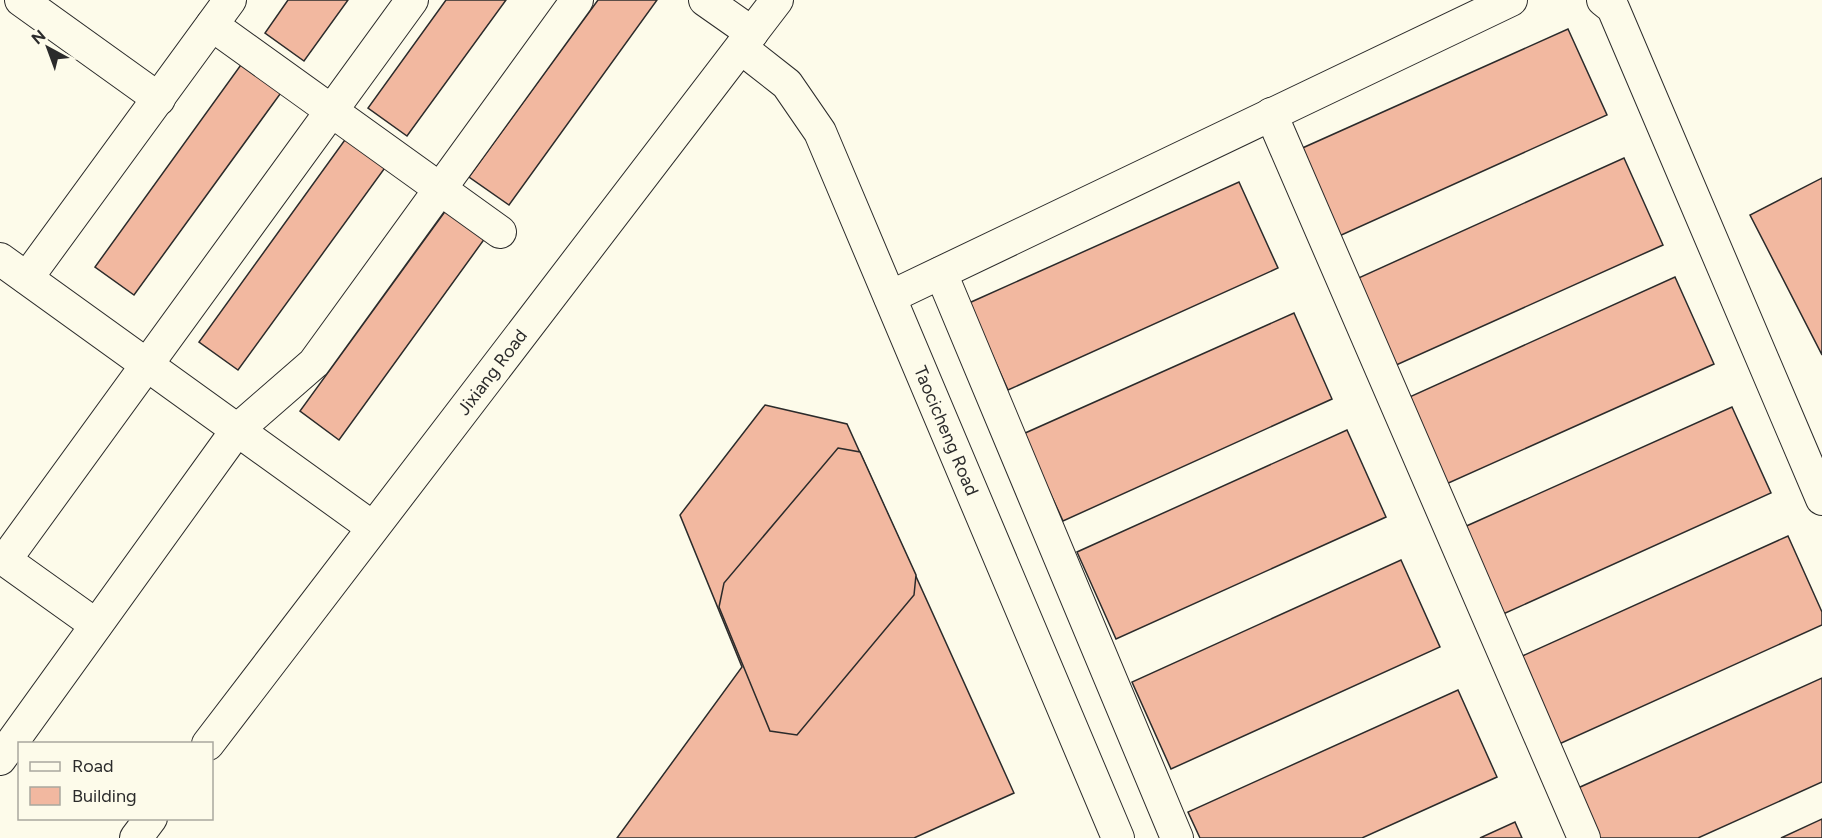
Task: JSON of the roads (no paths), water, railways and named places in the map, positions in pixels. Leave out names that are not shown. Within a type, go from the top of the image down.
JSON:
[{"type":"street","points":[[21,0],[159,99]]},
{"type":"street","points":[[96,625],[5,560],[412,0]]},
{"type":"street","points":[[0,759],[237,430],[314,363],[577,0]]},
{"type":"street","name":"Taocicheng Road","points":[[705,0],[787,84],[820,132],[1118,838]]},
{"type":"street","name":"Jixiang Road","points":[[210,742],[777,0]]},
{"type":"street","points":[[890,297],[1511,0]]},
{"type":"street","points":[[1602,0],[1613,8],[1822,499]]},
{"type":"street","points":[[27,278],[221,12],[332,110],[500,232]]},
{"type":"street","points":[[1271,114],[1584,838]]},
{"type":"street","points":[[0,259],[372,527]]},
{"type":"street","points":[[941,273],[1177,838]]},
{"type":"street","points":[[136,838],[150,820]]}]
